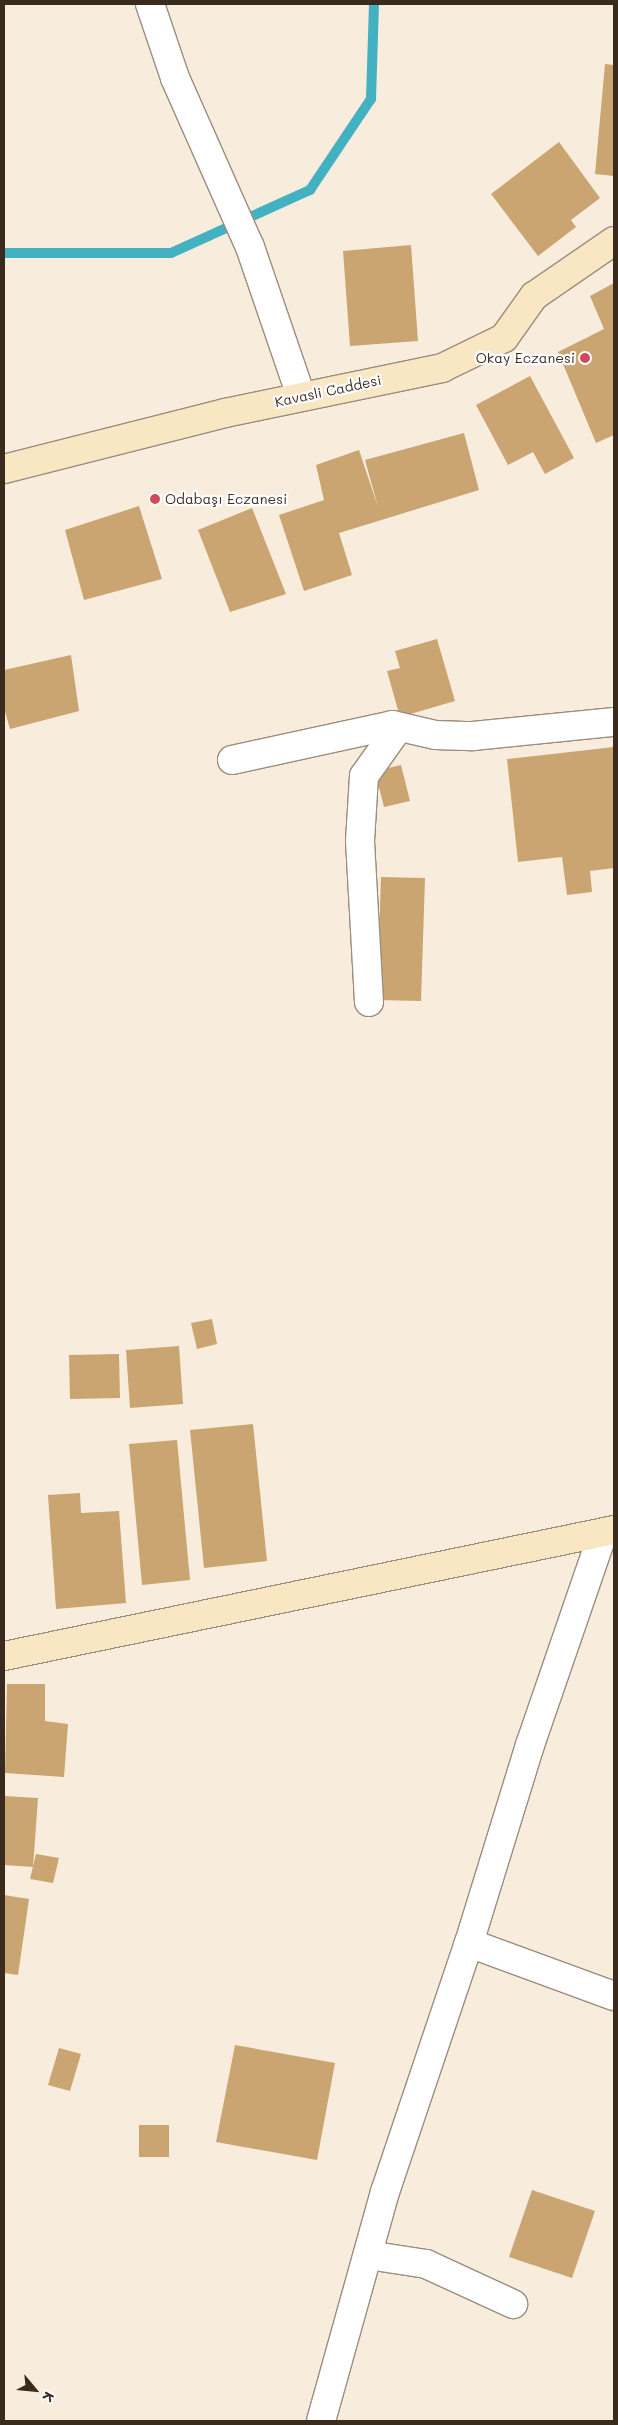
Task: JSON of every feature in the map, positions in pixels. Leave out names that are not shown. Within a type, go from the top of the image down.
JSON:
[{"type":"street","points":[[150,4],[175,78],[250,246],[301,396]]},
{"type":"street","name":"Kavasli Caddesi","points":[[4,469],[301,396],[442,368],[504,338],[534,296],[614,241]]},
{"type":"street","points":[[232,760],[392,725],[435,735],[473,736],[614,722]]},
{"type":"street","points":[[369,1002],[360,842],[364,776],[399,727]]},
{"type":"street","points":[[4,1656],[609,1531]]},
{"type":"street","points":[[322,2421],[385,2192],[469,1943],[530,1745],[609,1531]]},
{"type":"street","points":[[469,1943],[614,1996]]},
{"type":"street","points":[[368,2255],[426,2264],[513,2304]]},
{"type":"building","points":[[605,64],[614,65],[614,176],[595,174]]},
{"type":"building","points":[[559,142],[600,198],[571,220],[576,227],[538,256],[491,194]]},
{"type":"building","points":[[411,245],[418,341],[350,346],[343,251]]},
{"type":"building","points":[[614,283],[614,435],[596,443],[558,352],[604,329],[590,296]]},
{"type":"building","points":[[530,376],[574,458],[545,474],[533,452],[508,465],[476,405]]},
{"type":"building","points":[[464,433],[479,490],[339,533],[352,575],[304,591],[279,515],[324,500],[316,465],[359,450],[378,507],[365,460]]},
{"type":"building","points":[[139,506],[162,579],[84,600],[65,530]]},
{"type":"building","points":[[252,508],[286,594],[230,612],[198,530]]},
{"type":"building","points":[[437,639],[455,701],[400,717],[387,671],[400,668],[395,651]]},
{"type":"building","points":[[71,655],[79,711],[10,729],[4,708],[4,670]]},
{"type":"building","points":[[614,747],[614,868],[590,871],[592,892],[567,895],[562,857],[518,862],[507,759]]},
{"type":"building","points":[[401,765],[410,801],[384,807],[375,771]]},
{"type":"building","points":[[381,877],[425,878],[421,1001],[377,1000]]},
{"type":"building","points":[[212,1319],[217,1344],[197,1349],[191,1323]]},
{"type":"building","points":[[179,1346],[183,1404],[130,1408],[126,1350]]},
{"type":"building","points":[[119,1354],[120,1398],[70,1399],[69,1355]]},
{"type":"building","points":[[253,1424],[267,1561],[204,1568],[190,1430]]},
{"type":"building","points":[[177,1440],[190,1580],[142,1585],[129,1444]]},
{"type":"building","points":[[80,1493],[81,1513],[119,1511],[126,1603],[56,1609],[48,1495]]},
{"type":"building","points":[[7,1684],[45,1684],[45,1721],[68,1724],[64,1777],[5,1773]]},
{"type":"building","points":[[4,1796],[38,1798],[33,1867],[4,1865]]},
{"type":"building","points":[[36,1854],[59,1858],[53,1883],[30,1879]]},
{"type":"building","points":[[4,1895],[29,1899],[18,1975],[4,1973]]},
{"type":"building","points":[[235,2045],[335,2063],[317,2160],[216,2142]]},
{"type":"building","points":[[59,2048],[81,2054],[70,2091],[48,2085]]},
{"type":"building","points":[[139,2125],[169,2125],[169,2157],[139,2157]]},
{"type":"building","points":[[532,2190],[595,2211],[572,2278],[509,2257]]},
{"type":"waterway","points":[[4,253],[171,253],[310,190],[371,99],[374,4]]},
{"type":"place","name":"Okay Eczanesi","points":[[585,358]]},
{"type":"place","name":"Odabaşı Eczanesi","points":[[155,499]]}]
